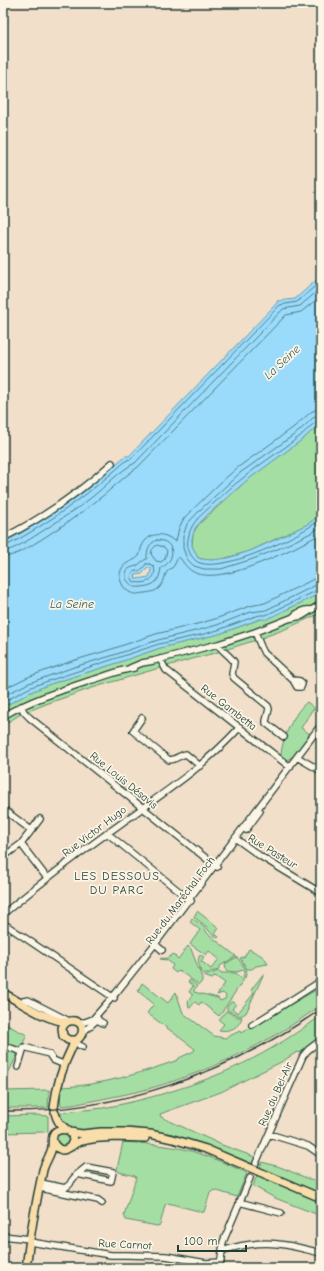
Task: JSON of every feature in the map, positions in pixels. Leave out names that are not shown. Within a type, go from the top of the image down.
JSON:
[{"type":"main road","points":[[3,993],[46,1016],[57,1024],[62,1031],[63,1036],[67,1040],[80,1044]]},
{"type":"main road","points":[[46,1016],[57,1020],[74,1020],[78,1022],[82,1027],[80,1044]]},
{"type":"main road","points":[[62,1031],[63,1026],[68,1021]]},
{"type":"main road","points":[[65,1063],[67,1040]]},
{"type":"main road","points":[[54,1108],[58,1082],[65,1063],[73,1044],[80,1044]]},
{"type":"main road","points":[[26,1268],[40,1185],[44,1168],[52,1149],[53,1136],[55,1133],[55,1113],[57,1120],[63,1128],[69,1131],[72,1135],[73,1141],[70,1147]]},
{"type":"main road","points":[[55,1133],[60,1129],[82,1134],[101,1132],[133,1132],[181,1141],[221,1155],[321,1198]]},
{"type":"main road","points":[[48,1158],[60,1150],[66,1149],[81,1141],[110,1138],[150,1138],[181,1141]]},
{"type":"main road","points":[[53,1142],[60,1150]]},
{"type":"street","points":[[3,538],[32,523],[74,495],[112,464]]},
{"type":"street","points":[[3,716],[21,706],[76,686],[130,668],[147,665],[153,661],[218,644],[256,632],[291,618],[302,616],[321,604]]},
{"type":"street","points":[[256,632],[260,647],[264,653],[293,680]]},
{"type":"street","points":[[218,644],[234,662],[232,674],[234,678],[267,705],[269,709],[266,723],[284,737]]},
{"type":"street","name":"Rue Gambetta","points":[[160,659],[166,670],[290,767]]},
{"type":"street","name":"Rue Louis Désavis","points":[[21,706],[27,715],[216,866]]},
{"type":"street","points":[[142,718],[132,731],[169,760],[174,760],[186,754],[200,766]]},
{"type":"street","name":"Rue du Maréchal Foch","points":[[78,1022],[85,1022],[93,1019],[113,998],[118,996],[158,947],[190,900],[321,725]]},
{"type":"street","name":"Rue Victor Hugo","points":[[3,914],[47,878],[107,833],[183,780],[240,728]]},
{"type":"street","points":[[298,757],[321,771]]},
{"type":"street","points":[[3,808],[31,830]]},
{"type":"street","points":[[3,857],[21,844],[40,819]]},
{"type":"street","points":[[107,833],[190,900]]},
{"type":"street","name":"Rue Pasteur","points":[[236,840],[321,893]]},
{"type":"street","points":[[21,844],[47,878]]},
{"type":"street","points":[[3,923],[113,998]]},
{"type":"street","points":[[252,1025],[321,981]]},
{"type":"street","name":"Rue du Maréchal Foch","points":[[82,1033],[97,1020],[113,998]]},
{"type":"street","points":[[20,1002],[28,1000],[68,1021]]},
{"type":"street","points":[[97,1020],[103,1023]]},
{"type":"street","name":"Rue du Bel-Air","points":[[256,1163],[303,1056],[321,1040]]},
{"type":"street","points":[[8,1047],[22,1052]]},
{"type":"street","points":[[18,1067],[24,1047],[49,1054],[53,1060],[65,1063]]},
{"type":"street","points":[[269,1134],[308,1146],[321,1155]]},
{"type":"street","points":[[40,1185],[65,1188],[70,1184],[71,1180],[77,1174],[86,1167],[112,1172],[110,1181],[77,1174]]},
{"type":"street","points":[[220,1268],[223,1242],[226,1232],[250,1178]]},
{"type":"street","points":[[40,1185],[98,1200],[102,1203]]},
{"type":"street","points":[[240,1202],[281,1213]]},
{"type":"street","name":"Rue Carnot","points":[[3,1236],[111,1255],[166,1256],[206,1263],[221,1262]]},
{"type":"street","points":[[222,1252],[235,1247],[252,1244],[278,1244],[321,1253]]},
{"type":"green space","points":[[321,423],[321,514],[308,524],[250,551],[219,560],[206,560],[198,558],[192,546],[193,533],[199,524],[246,481],[303,439]]},
{"type":"green space","points":[[321,593],[321,613],[283,630],[218,652],[92,688],[21,714],[3,725],[3,707],[33,691],[160,648],[219,634],[286,610]]},
{"type":"green space","points":[[307,702],[316,709],[312,710],[301,728],[310,734],[295,755],[287,760],[281,756],[283,742],[298,712]]},
{"type":"green space","points":[[197,911],[219,928],[215,934],[219,937],[217,938],[206,926],[194,917]]},
{"type":"green space","points":[[192,918],[204,927],[207,933],[236,956],[220,966],[218,970],[203,974],[198,962],[200,955],[204,957],[201,961],[211,969],[219,959],[209,951],[206,955],[190,944],[200,930],[190,922]]},
{"type":"green space","points":[[188,946],[191,949],[202,978],[199,985],[179,970],[176,973],[171,969],[173,965],[167,960],[160,959],[167,958],[173,954],[178,959]]},
{"type":"green space","points":[[249,949],[258,953],[267,961],[268,964],[247,969],[240,958],[244,957]]},
{"type":"green space","points":[[237,957],[247,971],[245,978],[243,976],[245,972],[243,970],[237,972],[226,971],[225,964]]},
{"type":"green space","points":[[219,971],[222,973],[236,973],[244,979],[220,1015],[219,1016],[201,1002],[199,1005],[195,1002],[189,1008],[188,1002],[193,995],[189,992],[193,986],[188,982],[190,980],[197,986],[194,992],[218,998],[220,1001],[225,999],[226,996],[223,993],[217,995],[225,983],[215,976],[212,979],[204,976]]},
{"type":"green space","points":[[264,973],[246,1013],[240,1016],[227,1010],[227,1007],[231,1002],[233,1002],[236,1004],[232,1009],[238,1013],[254,993],[251,990]]},
{"type":"green space","points":[[142,983],[168,1003],[176,992],[183,1013],[214,1036],[225,1038],[240,1031],[241,1033],[321,987],[321,1005],[258,1045],[191,1075],[144,1090],[61,1106],[60,1095],[63,1087],[93,1084],[136,1074],[178,1060],[179,1058],[194,1051],[195,1049],[147,1013],[154,1004],[138,991]]},
{"type":"green space","points":[[226,1011],[238,1017],[242,1017],[241,1021],[230,1030],[219,1030],[224,1024],[219,1020]]},
{"type":"green space","points":[[321,1016],[321,1035],[301,1053],[297,1052],[283,1061],[221,1092],[160,1114],[161,1117],[222,1145],[255,1157],[252,1164],[180,1137],[151,1131],[120,1128],[105,1128],[84,1131],[75,1130],[66,1127],[62,1121],[61,1113],[103,1108],[147,1098],[211,1077],[252,1059],[272,1048]]},
{"type":"green space","points":[[3,1023],[27,1035],[3,1084]]},
{"type":"green space","points":[[49,1090],[48,1108],[3,1108],[3,1091]]},
{"type":"green space","points":[[3,1116],[48,1116],[48,1131],[3,1133]]},
{"type":"green space","points":[[63,1132],[68,1134],[70,1139],[68,1144],[63,1146],[58,1144],[56,1139],[58,1134]]},
{"type":"green space","points":[[123,1142],[158,1145],[188,1150],[247,1173],[237,1197],[214,1190],[210,1193],[204,1212],[168,1203],[165,1205],[160,1225],[157,1226],[126,1220],[124,1215],[136,1178],[135,1176],[119,1172],[117,1169]]},
{"type":"green space","points":[[262,1162],[280,1167],[321,1184],[321,1216],[275,1198],[253,1186]]},
{"type":"water","name":"La Seine","points":[[321,276],[321,423],[303,439],[246,481],[208,514],[195,528],[192,538],[192,546],[198,558],[201,559],[212,560],[228,558],[250,551],[277,539],[308,524],[321,514],[321,593],[265,620],[260,619],[219,634],[160,648],[50,684],[3,707],[3,543],[51,514],[82,492],[125,456],[129,456],[277,303],[277,301],[295,299]],"holes":[[[148,568],[151,568],[149,577],[136,579],[136,575],[142,574]]]},
{"type":"railway","points":[[3,1111],[46,1110],[88,1105],[129,1097],[170,1085],[210,1070],[248,1053],[321,1009]]},
{"type":"district","name":"LES DESSOUS DU PARC","points":[[117,883]]}]
